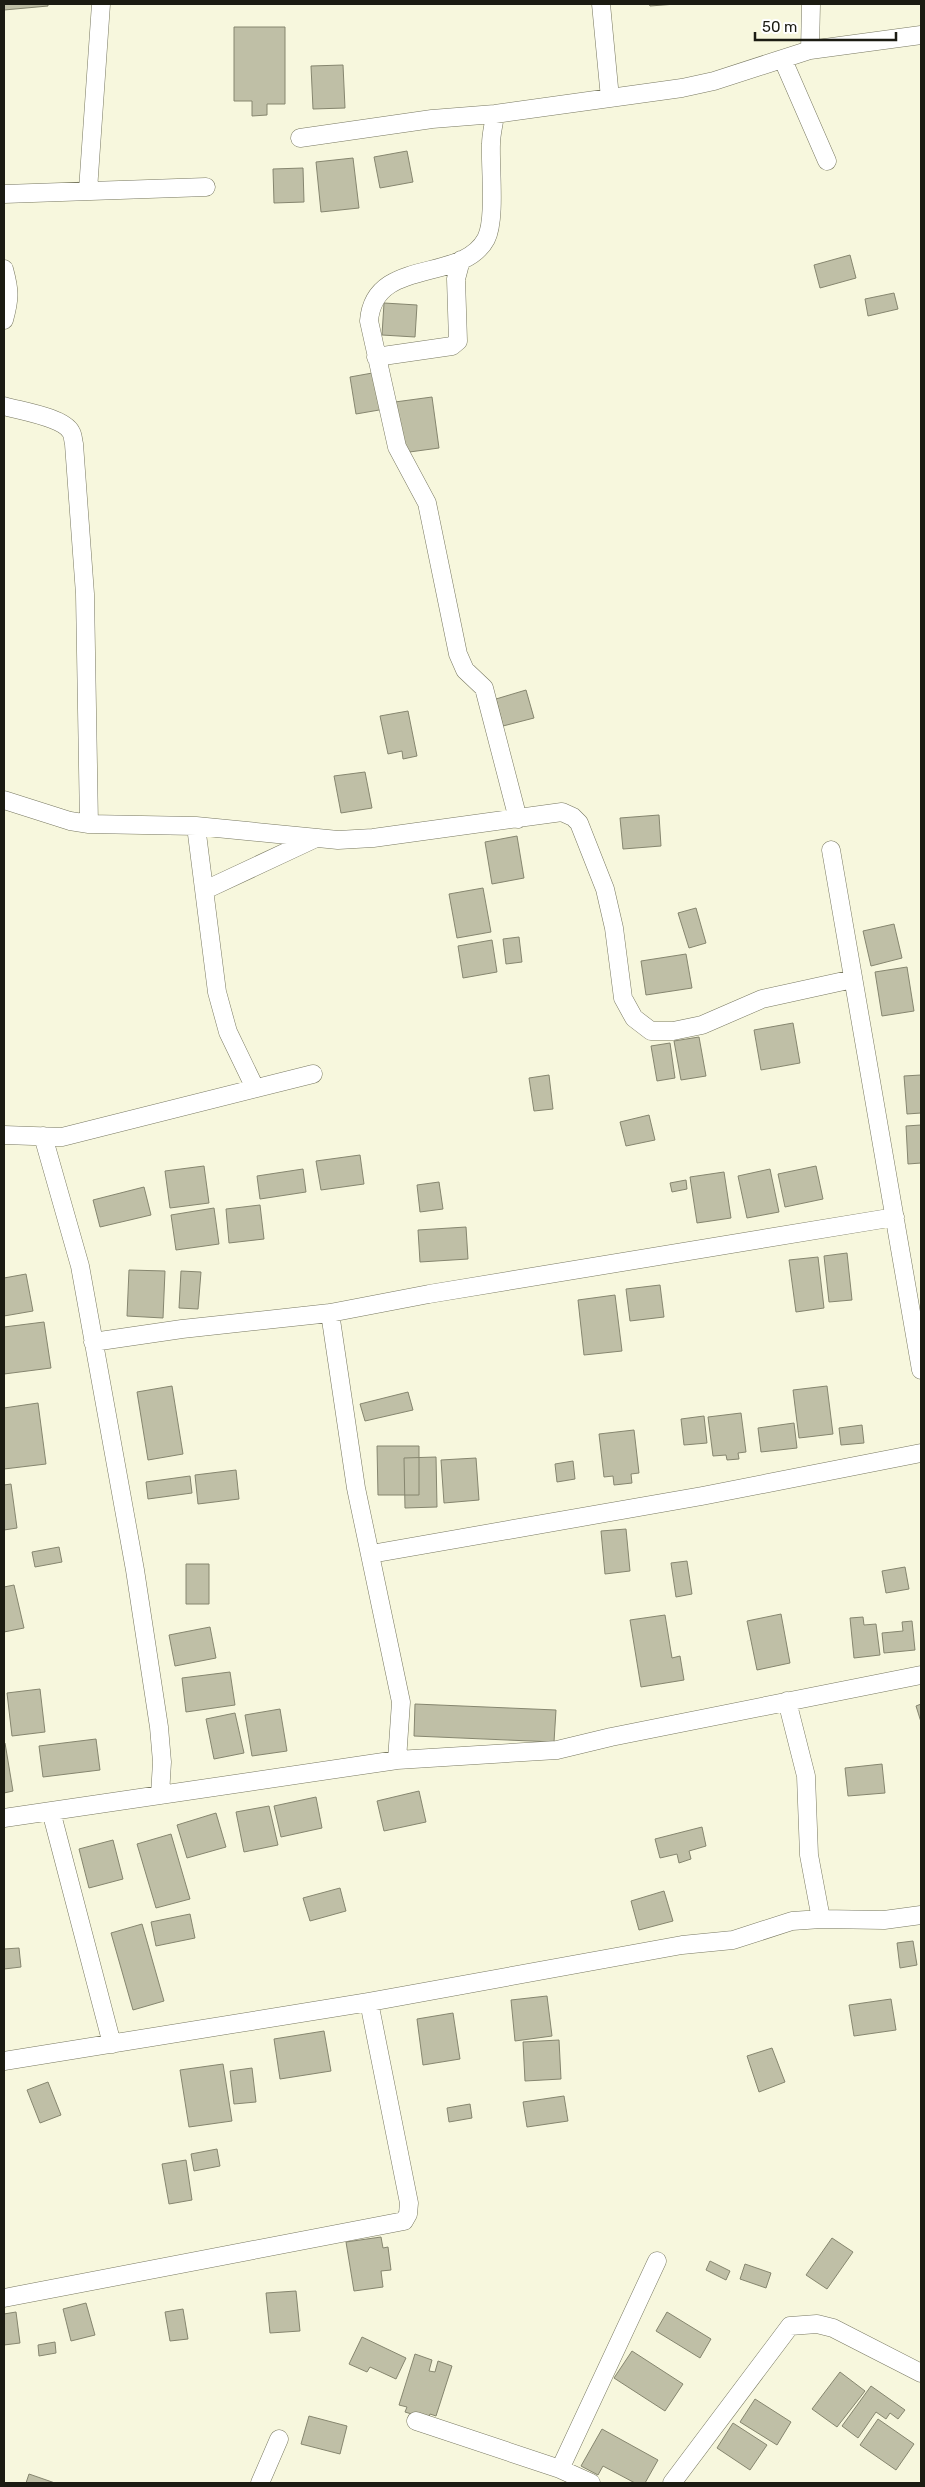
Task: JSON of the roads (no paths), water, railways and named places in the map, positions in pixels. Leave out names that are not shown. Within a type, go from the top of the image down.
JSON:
[{"type":"street","points":[[88,190],[101,4]]},
{"type":"street","points":[[601,4],[610,98]]},
{"type":"street","points":[[810,50],[811,4]]},
{"type":"street","points":[[300,138],[432,119],[495,114],[682,88],[783,60],[810,50],[921,36]]},
{"type":"street","points":[[783,60],[828,161]]},
{"type":"street","points":[[495,114],[491,142],[490,223],[486,238],[478,248],[461,260],[403,277],[380,294],[370,307],[369,321],[397,446],[427,503],[458,654],[465,670],[484,688],[518,819]]},
{"type":"street","points":[[4,194],[206,186]]},
{"type":"street","points":[[376,357],[452,346],[458,341],[456,279],[461,260]]},
{"type":"street","points":[[4,269],[9,286],[10,300],[4,320]]},
{"type":"street","points":[[4,406],[48,418],[64,425],[71,432],[74,444],[85,594],[89,824]]},
{"type":"street","points":[[4,800],[70,821],[89,824],[196,826],[314,838],[373,838],[562,812],[573,816],[578,823],[605,889],[614,928],[624,998],[634,1018],[651,1031],[672,1031],[702,1025],[762,999],[852,979]]},
{"type":"street","points":[[196,826],[217,992],[228,1032],[255,1088]]},
{"type":"street","points":[[204,890],[314,838]]},
{"type":"street","points":[[831,850],[921,1370]]},
{"type":"street","points":[[4,1135],[62,1137],[313,1074]]},
{"type":"street","points":[[43,1136],[80,1266],[147,1638],[162,1762],[160,1795]]},
{"type":"street","points":[[93,1342],[191,1328],[330,1314],[429,1294],[895,1217]]},
{"type":"street","points":[[330,1314],[356,1488],[401,1702],[397,1760]]},
{"type":"street","points":[[371,1554],[702,1496],[921,1453]]},
{"type":"street","points":[[4,1818],[397,1760],[557,1750],[787,1701],[921,1675]]},
{"type":"street","points":[[787,1701],[806,1776],[809,1855],[821,1918]]},
{"type":"street","points":[[51,1811],[112,2044]]},
{"type":"street","points":[[4,2061],[368,2002],[682,1945],[733,1940],[792,1921],[821,1918],[884,1920],[921,1915]]},
{"type":"street","points":[[4,2298],[404,2221],[408,2214],[408,2202],[368,2002]]},
{"type":"street","points":[[560,2469],[657,2261]]},
{"type":"street","points":[[672,2483],[790,2326],[817,2324],[833,2328],[921,2374]]},
{"type":"street","points":[[416,2421],[560,2469],[591,2483]]},
{"type":"street","points":[[260,2483],[279,2439]]}]
